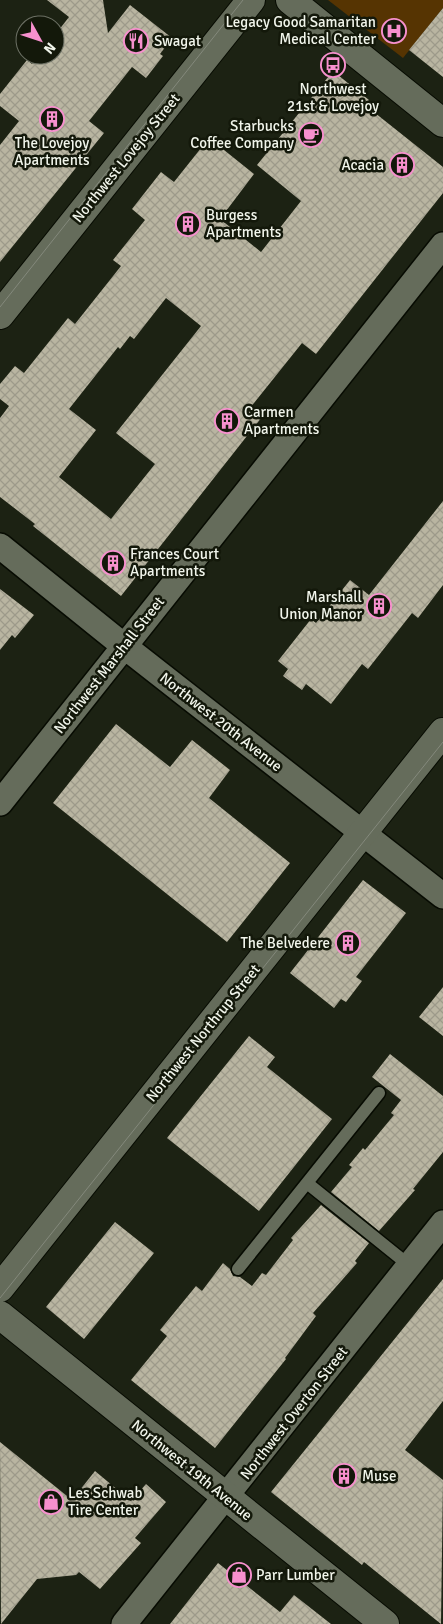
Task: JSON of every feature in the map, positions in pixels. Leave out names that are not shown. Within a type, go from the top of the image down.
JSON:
[{"type":"street","name":"Northwest Lovejoy Street","points":[[0,316],[251,0]]},
{"type":"street","points":[[290,0],[443,123]]},
{"type":"street","name":"Northwest Marshall Street","points":[[0,803],[443,245]]},
{"type":"street","name":"Northwest 20th Avenue","points":[[0,546],[361,834],[443,896]]},
{"type":"street","name":"Northwest Northrup Street","points":[[0,1288],[443,732]]},
{"type":"street","name":"Northwest Overton Street","points":[[124,1624],[227,1498],[443,1224]]},
{"type":"street","name":"Northwest 19th Avenue","points":[[0,1315],[385,1624]]},
{"type":"lane","points":[[238,1269],[380,1093]]},
{"type":"lane","points":[[307,1183],[410,1266]]},
{"type":"shaded area","name":"Legacy Good Samaritan Medical Center","points":[[328,0],[443,0],[443,8],[403,58]]},
{"type":"building","points":[[47,0],[103,0],[108,33],[130,5],[172,38],[160,54],[163,56],[146,78],[132,67],[89,121],[104,133],[0,262],[0,145],[19,121],[0,106],[0,94],[23,65],[65,65],[65,22],[69,17]]},
{"type":"building","points":[[443,8],[443,77],[409,50]]},
{"type":"building","points":[[333,71],[369,100],[365,105],[443,167],[443,193],[316,354],[302,343],[250,408],[262,417],[121,596],[33,526],[35,524],[0,497],[0,418],[9,406],[0,399],[0,384],[15,366],[24,373],[68,318],[75,324],[121,266],[113,260],[145,220],[132,209],[161,172],[174,182],[209,138],[254,174],[220,219],[261,252],[301,201],[257,165]],"holes":[[[166,298],[201,326],[116,433],[155,464],[111,519],[59,477],[96,430],[69,409],[118,347],[120,349],[130,336],[134,339]]]},
{"type":"building","name":"Marshall Union Manor","points":[[443,501],[443,585],[418,618],[412,613],[368,669],[362,664],[331,704],[306,684],[302,690],[283,676],[288,669],[278,661],[311,619],[316,623],[350,580],[369,595]]},
{"type":"building","points":[[0,589],[34,615],[15,638],[12,635],[0,650]]},
{"type":"building","points":[[116,724],[170,767],[192,740],[230,770],[209,798],[290,863],[227,942],[53,803]]},
{"type":"building","name":"The Belvedere","points":[[363,880],[406,913],[356,977],[362,981],[346,1002],[341,999],[334,1008],[290,973]]},
{"type":"building","points":[[443,987],[443,1036],[419,1017]]},
{"type":"building","points":[[249,1036],[275,1057],[267,1067],[332,1119],[259,1211],[167,1138]]},
{"type":"building","points":[[390,1054],[443,1096],[443,1152],[413,1189],[415,1190],[379,1231],[331,1192],[352,1167],[349,1165],[363,1148],[365,1150],[394,1115],[391,1113],[401,1100],[372,1077]]},
{"type":"building","points":[[321,1205],[369,1243],[355,1261],[357,1263],[313,1313],[316,1316],[286,1359],[215,1448],[131,1380],[167,1336],[160,1330],[196,1286],[202,1291],[223,1263],[230,1269],[233,1276],[240,1277],[252,1286],[262,1273],[266,1275],[293,1240],[291,1238]]},
{"type":"building","points":[[115,1222],[154,1253],[84,1339],[46,1307]]},
{"type":"building","points":[[443,1279],[443,1401],[405,1450],[443,1480],[441,1624],[364,1562],[362,1565],[271,1492]]},
{"type":"building","points":[[0,1442],[72,1500],[95,1471],[131,1501],[146,1484],[166,1502],[135,1538],[141,1543],[100,1589],[79,1572],[76,1575],[37,1579],[1,1624]]},
{"type":"building","points":[[218,1563],[280,1612],[294,1595],[331,1624],[170,1624]]},
{"type":"tram line","points":[[0,307],[243,0]]},
{"type":"tram line","points":[[0,1298],[443,742]]},
{"type":"place","name":"Legacy Good Samaritan Medical Center","points":[[394,31]]},
{"type":"place","name":"Swagat","points":[[136,41]]},
{"type":"place","name":"Northwest 21st & Lovejoy","points":[[333,65]]},
{"type":"place","name":"The Lovejoy Apartments","points":[[52,119]]},
{"type":"place","name":"Starbucks Coffee Company","points":[[311,135]]},
{"type":"place","name":"Acacia","points":[[402,165]]},
{"type":"place","name":"Burgess Apartments","points":[[188,224]]},
{"type":"place","name":"Carmen Apartments","points":[[227,421]]},
{"type":"place","name":"Frances Court Apartments","points":[[113,563]]},
{"type":"place","name":"Marshall Union Manor","points":[[379,606]]},
{"type":"place","name":"The Belvedere","points":[[348,943]]},
{"type":"place","name":"Muse","points":[[344,1476]]},
{"type":"place","name":"Les Schwab Tire Center","points":[[51,1502]]},
{"type":"place","name":"Parr Lumber","points":[[239,1575]]}]
